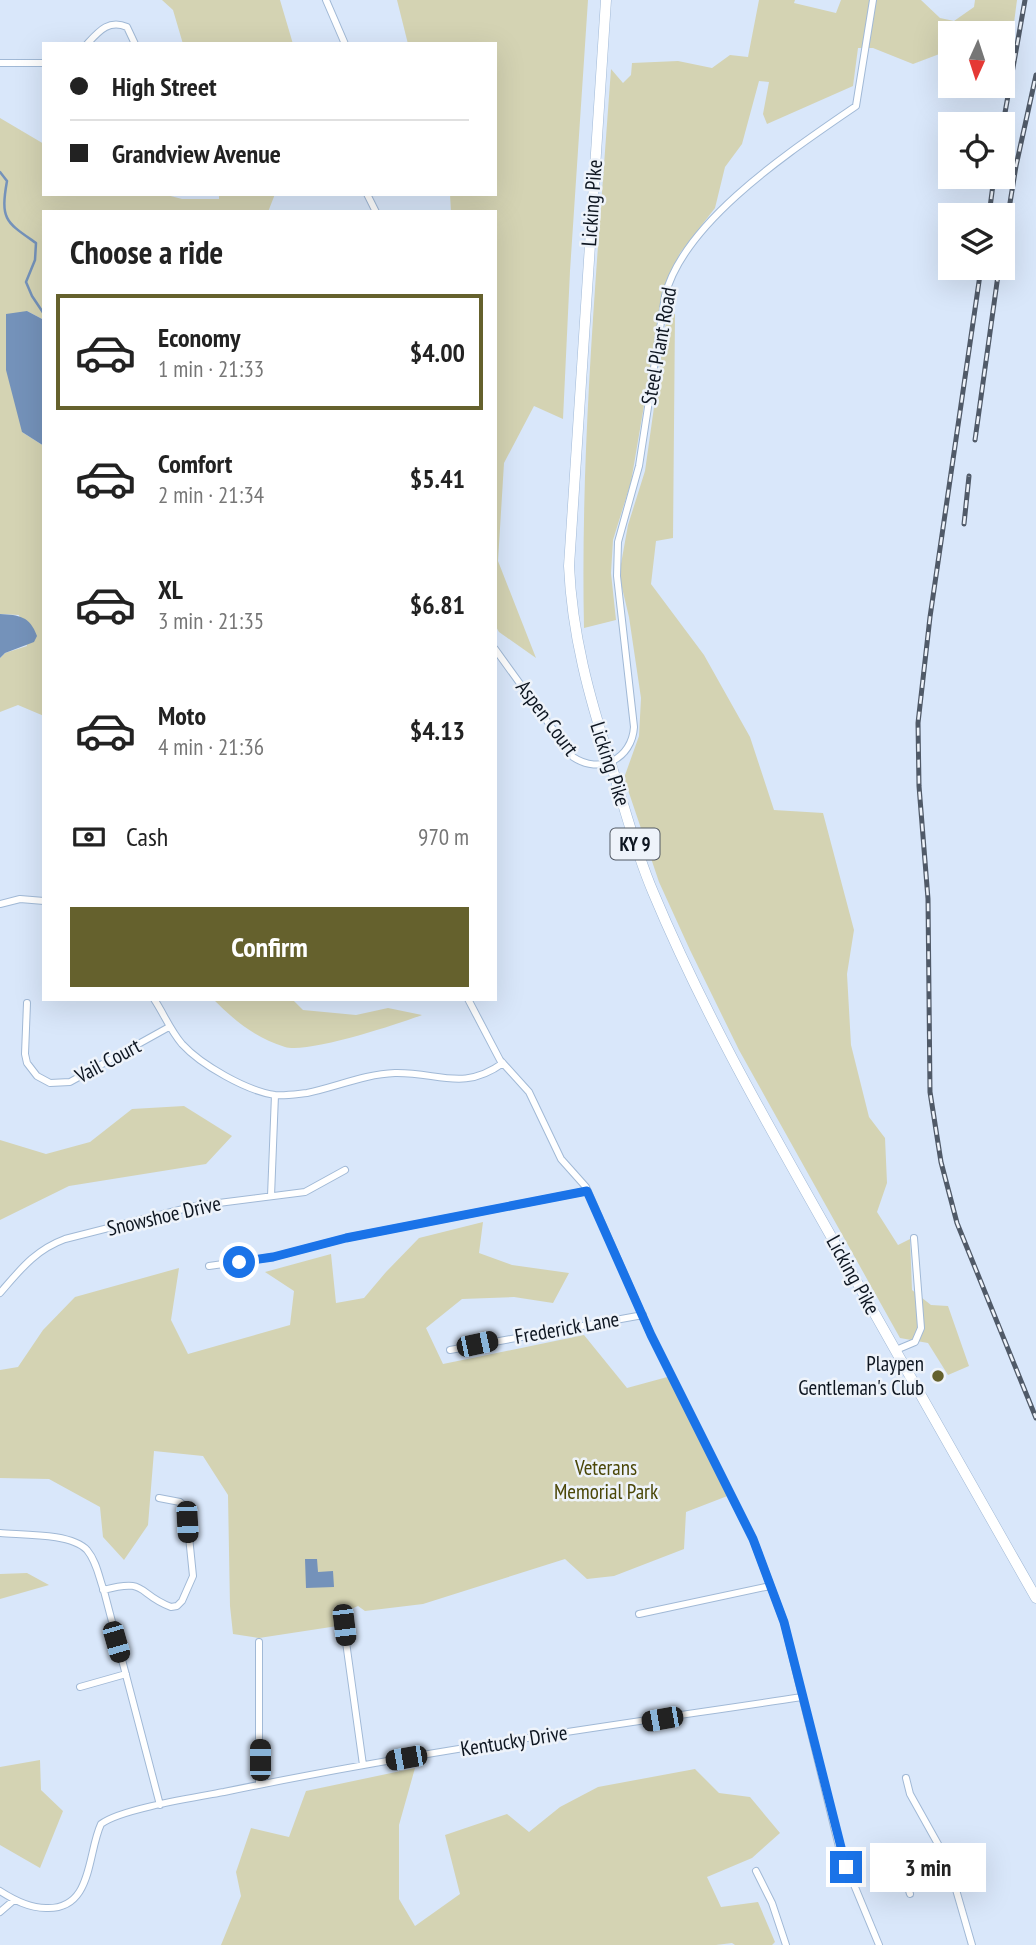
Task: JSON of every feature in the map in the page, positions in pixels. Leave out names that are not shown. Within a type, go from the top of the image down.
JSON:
[{"type":"main road","name":"Licking Pike","points":[[606,0],[569,566],[576,640],[594,714],[652,889],[684,964],[769,1126],[1036,1598]]},
{"type":"street","points":[[326,0],[344,42]]},
{"type":"street","name":"Steel Plant Road","points":[[610,761],[628,750],[633,740],[634,727],[617,576],[618,542],[639,466],[665,296],[670,280],[698,236],[755,180],[805,140],[856,106],[873,0]]},
{"type":"street","points":[[89,42],[102,29],[112,24],[127,27],[134,42]]},
{"type":"street","points":[[0,63],[42,63]]},
{"type":"street","name":"Aspen Court","points":[[497,652],[573,757],[589,765],[610,761]]},
{"type":"street","points":[[0,904],[20,899],[42,901]]},
{"type":"street","points":[[155,1001],[169,1027],[183,1045],[200,1060],[243,1083],[275,1095],[308,1093],[386,1074],[469,1080],[490,1072],[503,1063]]},
{"type":"street","points":[[469,1001],[503,1063],[529,1092],[561,1159],[583,1182],[643,1315],[753,1539],[784,1622],[840,1851],[879,1945]]},
{"type":"street","name":"Vail Court","points":[[27,1003],[27,1063],[37,1076],[50,1083],[70,1082],[169,1027]]},
{"type":"street","points":[[271,1196],[275,1095]]},
{"type":"street","name":"Snowshoe Drive","points":[[0,1293],[30,1258],[57,1242],[195,1206],[305,1192],[345,1170]]},
{"type":"street","points":[[209,1266],[273,1257],[346,1238],[587,1191]]},
{"type":"street","points":[[896,1350],[915,1342],[921,1328],[914,1238]]},
{"type":"street","name":"Frederick Lane","points":[[450,1350],[643,1315]]},
{"type":"street","points":[[103,1590],[127,1584],[136,1585],[171,1607],[182,1601],[192,1576],[186,1507],[180,1502],[159,1498]]},
{"type":"street","points":[[0,1533],[61,1538],[79,1544],[92,1559],[103,1590],[160,1805]]},
{"type":"street","points":[[639,1614],[770,1586]]},
{"type":"street","points":[[342,1613],[363,1765]]},
{"type":"street","points":[[259,1642],[259,1784]]},
{"type":"street","points":[[80,1687],[125,1675]]},
{"type":"street","name":"Kentucky Drive","points":[[0,1891],[14,1900],[41,1908],[61,1908],[69,1905],[77,1896],[87,1874],[101,1824],[110,1818],[160,1805],[363,1765],[802,1697]]},
{"type":"street","points":[[906,1778],[910,1794],[948,1862],[972,1945]]},
{"type":"street","points":[[910,1894],[901,1864],[942,1850]]},
{"type":"street","points":[[756,1871],[772,1903],[786,1945]]},
{"type":"street","points":[[0,1912],[14,1900]]},
{"type":"green space","points":[[162,0],[280,0],[292,42],[182,42],[173,10]]},
{"type":"green space","points":[[397,0],[588,0],[563,419],[534,406],[504,463],[498,561],[536,658],[497,628],[497,210],[451,210],[450,196],[497,196],[497,42],[408,42]]},
{"type":"green space","points":[[759,0],[795,0],[794,3],[836,13],[841,0],[921,0],[940,18],[954,21],[938,21],[938,55],[913,64],[873,48],[858,48],[853,86],[767,124],[763,114],[769,82],[759,81],[742,144],[725,167],[715,208],[680,253],[664,288],[631,482],[613,540],[611,573],[616,620],[584,628],[587,418],[611,69],[623,83],[631,75],[632,63],[678,61],[712,68],[730,55],[748,57]]},
{"type":"green space","points":[[975,0],[1017,0],[1014,21],[954,21],[974,7]]},
{"type":"green space","points":[[0,118],[42,143],[42,196],[171,196],[182,199],[219,199],[219,196],[274,196],[269,210],[42,210],[42,319],[27,311],[22,432],[42,445],[42,715],[18,705],[0,712],[0,658],[5,653],[27,646],[19,615],[0,614]]},
{"type":"green space","points":[[675,314],[673,538],[656,541],[651,584],[704,655],[750,737],[774,810],[823,813],[854,930],[847,974],[851,1045],[869,1117],[885,1138],[887,1183],[877,1212],[898,1245],[910,1239],[912,1290],[931,1305],[948,1306],[969,1366],[948,1375],[928,1343],[900,1338],[739,1050],[659,882],[624,778],[639,736],[641,698],[629,617],[619,575],[628,525],[645,471],[667,315]]},
{"type":"green space","points":[[215,1001],[294,1001],[303,1010],[356,1015],[388,1008],[422,1015],[353,1037],[296,1048],[274,1043],[237,1021]]},
{"type":"green space","points":[[184,1106],[232,1136],[206,1164],[69,1186],[0,1220],[0,1140],[46,1154],[90,1142],[132,1109]]},
{"type":"green space","name":"Veterans Memorial Park","points":[[483,1222],[479,1253],[512,1265],[569,1273],[553,1303],[514,1297],[462,1299],[426,1328],[443,1364],[584,1335],[627,1388],[671,1376],[730,1495],[686,1512],[684,1549],[614,1576],[587,1579],[565,1559],[423,1604],[365,1611],[358,1606],[342,1613],[344,1625],[259,1638],[233,1634],[228,1495],[203,1456],[154,1451],[148,1525],[124,1560],[103,1537],[100,1507],[49,1479],[0,1478],[0,1370],[18,1367],[43,1330],[75,1297],[179,1268],[171,1320],[188,1354],[290,1325],[294,1291],[265,1272],[331,1254],[336,1303],[364,1298],[419,1238]]},
{"type":"green space","points":[[27,1573],[49,1585],[0,1599],[0,1574]]},
{"type":"green space","points":[[40,1760],[41,1790],[63,1811],[40,1868],[0,1845],[0,1767]]},
{"type":"green space","points":[[415,1768],[399,1825],[399,1899],[415,1926],[460,1894],[445,1835],[507,1814],[529,1832],[560,1807],[598,1787],[695,1769],[719,1793],[750,1797],[780,1833],[752,1858],[707,1877],[721,1907],[758,1902],[775,1942],[772,1945],[221,1945],[241,1896],[236,1872],[251,1828],[289,1837],[306,1791]]},
{"type":"water","points":[[27,311],[42,319],[42,445],[22,432],[6,370],[6,314]]},
{"type":"water","points":[[0,614],[18,616],[31,624],[37,636],[34,642],[5,653],[0,658]]},
{"type":"water","points":[[305,1559],[317,1559],[318,1572],[333,1571],[334,1587],[306,1588]]},
{"type":"waterway","points":[[0,172],[7,181],[4,204],[8,219],[36,243],[35,260],[26,282],[42,311]]},
{"type":"railway","points":[[1005,112],[1025,0]]},
{"type":"railway","points":[[1010,203],[1036,75]]},
{"type":"railway","points":[[991,203],[992,189]]},
{"type":"railway","points":[[979,280],[930,617],[918,723],[919,786],[928,899],[930,1092],[941,1162],[957,1223],[1036,1418]]},
{"type":"railway","points":[[975,440],[997,280]]},
{"type":"railway","points":[[964,524],[969,476]]},
{"type":"place","name":"Playpen Gentleman's Club","points":[[938,1376]]},
{"type":"route","points":[[239,1262],[273,1257],[346,1238],[587,1191],[651,1335],[753,1539],[784,1622],[846,1867]]}]
